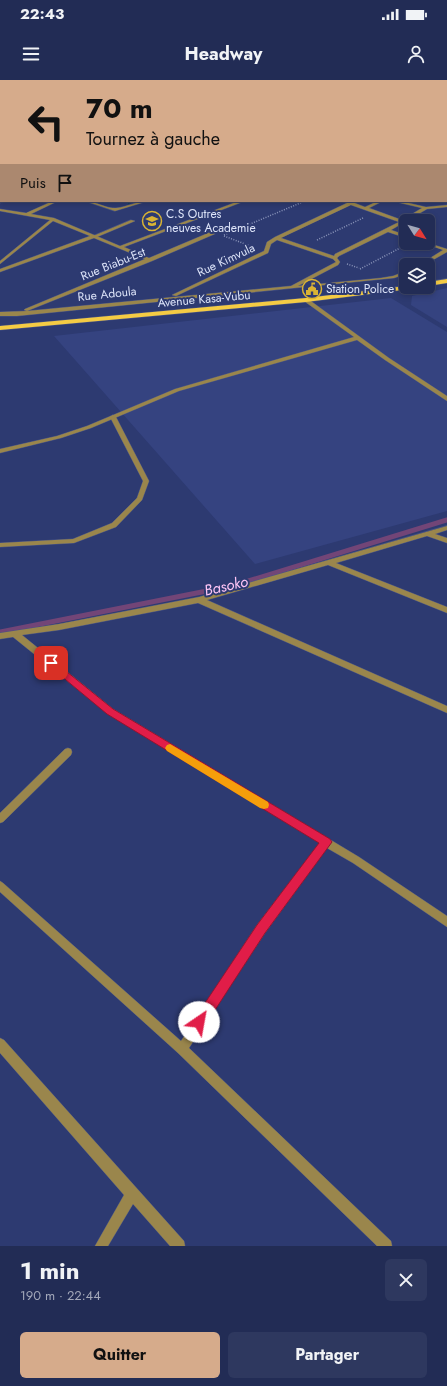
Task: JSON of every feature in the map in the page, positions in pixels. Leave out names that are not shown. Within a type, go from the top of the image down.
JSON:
[{"type":"main road","points":[[435,283],[447,281]]},
{"type":"main road","name":"Avenue Kasa-Vubu","points":[[0,328],[306,300],[399,288]]},
{"type":"street","points":[[28,214],[54,202]]},
{"type":"street","points":[[90,202],[115,210],[143,202]]},
{"type":"street","points":[[120,247],[240,202]]},
{"type":"street","points":[[348,202],[399,221]]},
{"type":"street","points":[[366,208],[379,202]]},
{"type":"street","points":[[399,202],[426,208],[447,206]]},
{"type":"street","name":"Rue Kimvula","points":[[168,298],[266,252],[269,243],[277,238],[351,203]]},
{"type":"street","points":[[416,214],[426,208]]},
{"type":"street","points":[[0,210],[53,219],[150,260]]},
{"type":"street","points":[[0,263],[53,219]]},
{"type":"street","points":[[0,271],[133,221]]},
{"type":"street","points":[[335,259],[337,255],[399,224]]},
{"type":"street","points":[[388,230],[399,234]]},
{"type":"street","name":"Rue Biabu-Est","points":[[17,314],[215,232]]},
{"type":"street","points":[[277,238],[335,259],[338,262],[289,288]]},
{"type":"street","points":[[435,246],[447,250]]},
{"type":"street","points":[[433,258],[447,250]]},
{"type":"street","name":"Rue Adoula","points":[[0,314],[17,314],[168,298],[381,279],[399,275]]},
{"type":"street","points":[[306,300],[358,338],[447,399]]},
{"type":"street","points":[[0,451],[59,437],[113,417],[177,390],[358,338]]},
{"type":"street","points":[[0,545],[74,541],[114,525],[140,499],[146,481],[113,417]]},
{"type":"street","points":[[0,636],[59,627],[199,600],[447,528]]},
{"type":"street","points":[[428,534],[447,541]]},
{"type":"street","points":[[327,562],[447,610]]},
{"type":"street","points":[[199,600],[447,710]]},
{"type":"street","points":[[15,634],[110,711],[356,860],[447,922]]},
{"type":"street","points":[[0,819],[68,752]]},
{"type":"street","points":[[182,1049],[261,929],[326,842]]},
{"type":"street","points":[[0,886],[182,1049],[386,1246]]},
{"type":"street","points":[[0,1044],[179,1246]]},
{"type":"street","points":[[101,1246],[132,1194]]},
{"type":"path","points":[[224,236],[303,202]]},
{"type":"path","points":[[317,240],[376,212]]},
{"type":"path","points":[[215,232],[266,252]]},
{"type":"path","points":[[360,268],[399,248]]},
{"type":"path","points":[[335,259],[378,275],[381,279]]},
{"type":"shaded area","points":[[447,288],[447,327],[411,305],[412,296],[421,294],[435,294],[435,291]]},
{"type":"shaded area","points":[[391,298],[447,332],[447,511],[255,564],[54,336]]},
{"type":"waterway","name":"Basoko","points":[[0,632],[232,586],[447,520]]},
{"type":"slow traffic","points":[[170,748],[264,805]]},
{"type":"place","name":"C.S Outres neuves Academie","points":[[152,221]]},
{"type":"place","name":"Station Police","points":[[312,289]]},
{"type":"route","points":[[51,663],[110,711],[326,842],[261,929],[199,1022]]}]
